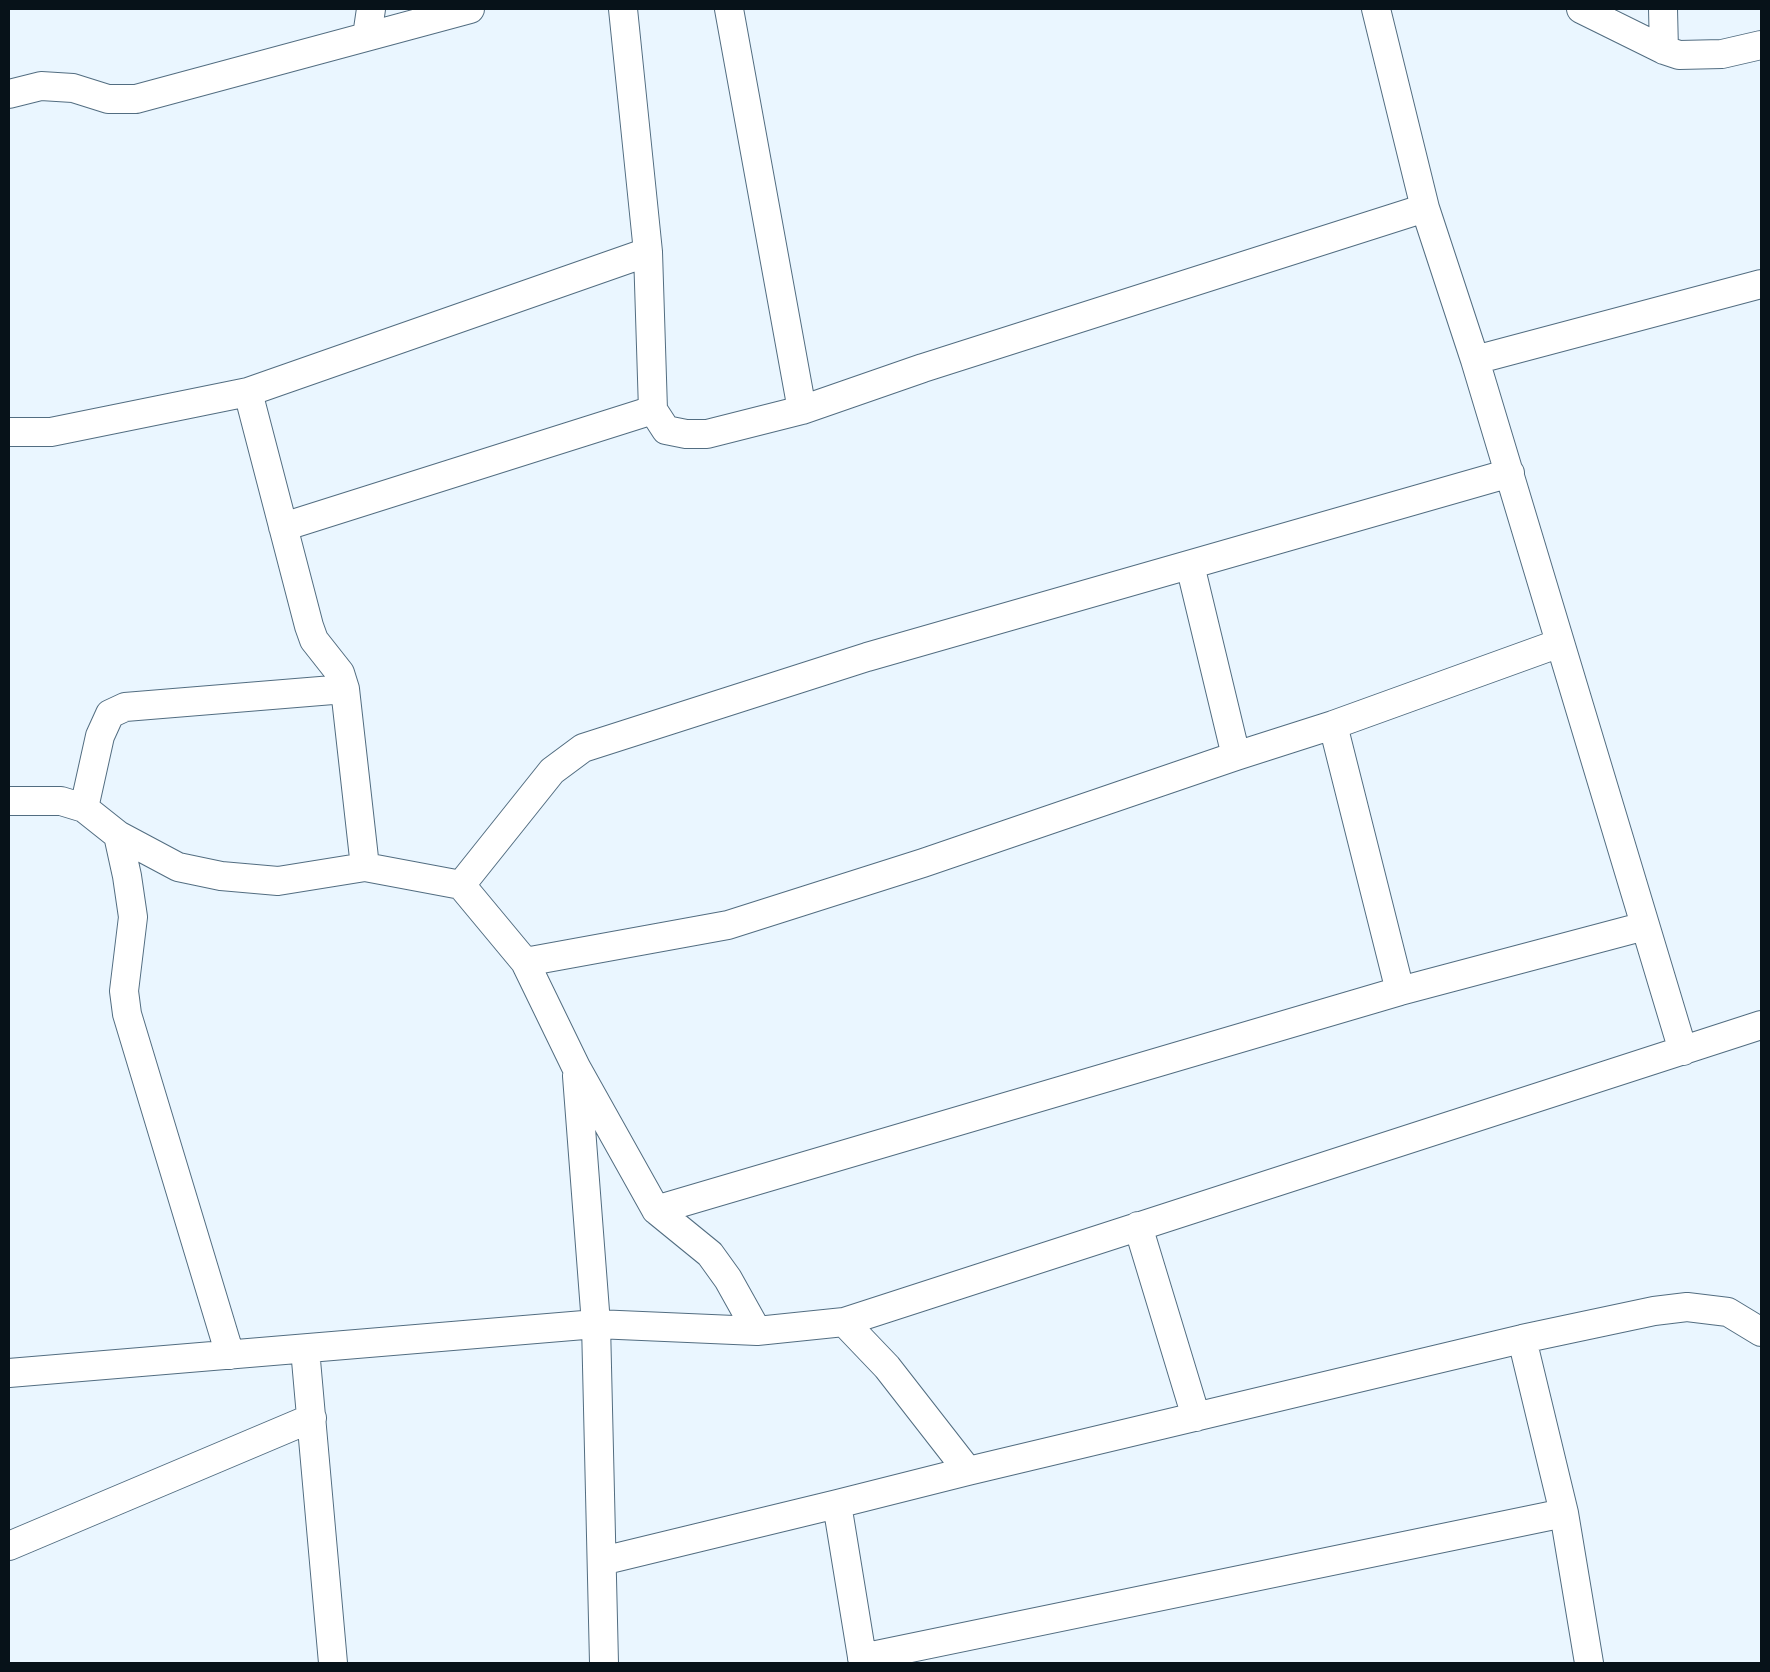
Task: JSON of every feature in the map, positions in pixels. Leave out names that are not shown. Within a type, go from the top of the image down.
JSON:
[{"type":"street","points":[[367,36],[371,9]]},
{"type":"street","points":[[9,94],[41,86],[73,88],[108,99],[136,99],[470,9]]},
{"type":"street","points":[[623,9],[648,252],[653,410],[666,430],[686,434],[707,434],[802,410],[933,365],[1425,208]]},
{"type":"street","points":[[729,9],[802,410]]},
{"type":"street","points":[[1376,9],[1425,208],[1510,473],[1683,1051]]},
{"type":"street","points":[[1581,9],[1664,50],[1679,55],[1722,54],[1761,45]]},
{"type":"street","points":[[1663,9],[1664,50]]},
{"type":"street","points":[[9,432],[51,432],[248,392],[648,252]]},
{"type":"street","points":[[1475,360],[1761,284]]},
{"type":"street","points":[[248,392],[311,633],[314,640],[340,673],[345,689],[366,867]]},
{"type":"street","points":[[283,527],[653,410]]},
{"type":"street","points":[[461,885],[552,771],[583,748],[867,657],[1510,473]]},
{"type":"street","points":[[1190,565],[1236,756]]},
{"type":"street","points":[[525,962],[728,925],[923,863],[1236,756],[1334,725],[1560,643]]},
{"type":"street","points":[[84,808],[100,736],[110,714],[125,707],[345,689]]},
{"type":"street","points":[[1334,725],[1400,991]]},
{"type":"street","points":[[9,801],[61,802],[84,808],[118,835],[178,867],[221,876],[278,882],[366,867],[461,885],[525,962],[576,1067],[656,1210],[710,1254],[728,1279],[756,1331]]},
{"type":"street","points":[[118,835],[133,916],[124,991],[127,1014],[230,1354]]},
{"type":"street","points":[[656,1210],[1400,991],[1645,926]]},
{"type":"street","points":[[9,1373],[596,1324],[756,1331],[844,1322],[1761,1025]]},
{"type":"street","points":[[576,1067],[596,1324],[604,1663]]},
{"type":"street","points":[[1138,1226],[1196,1418]]},
{"type":"street","points":[[602,1561],[968,1470],[1196,1418],[1522,1339],[1654,1311],[1687,1307],[1728,1312],[1761,1332]]},
{"type":"street","points":[[844,1322],[887,1367],[968,1470]]},
{"type":"street","points":[[1522,1339],[1564,1513],[1589,1663]]},
{"type":"street","points":[[305,1349],[333,1663]]},
{"type":"street","points":[[9,1546],[312,1418]]},
{"type":"street","points":[[837,1504],[863,1660],[1564,1513]]}]
